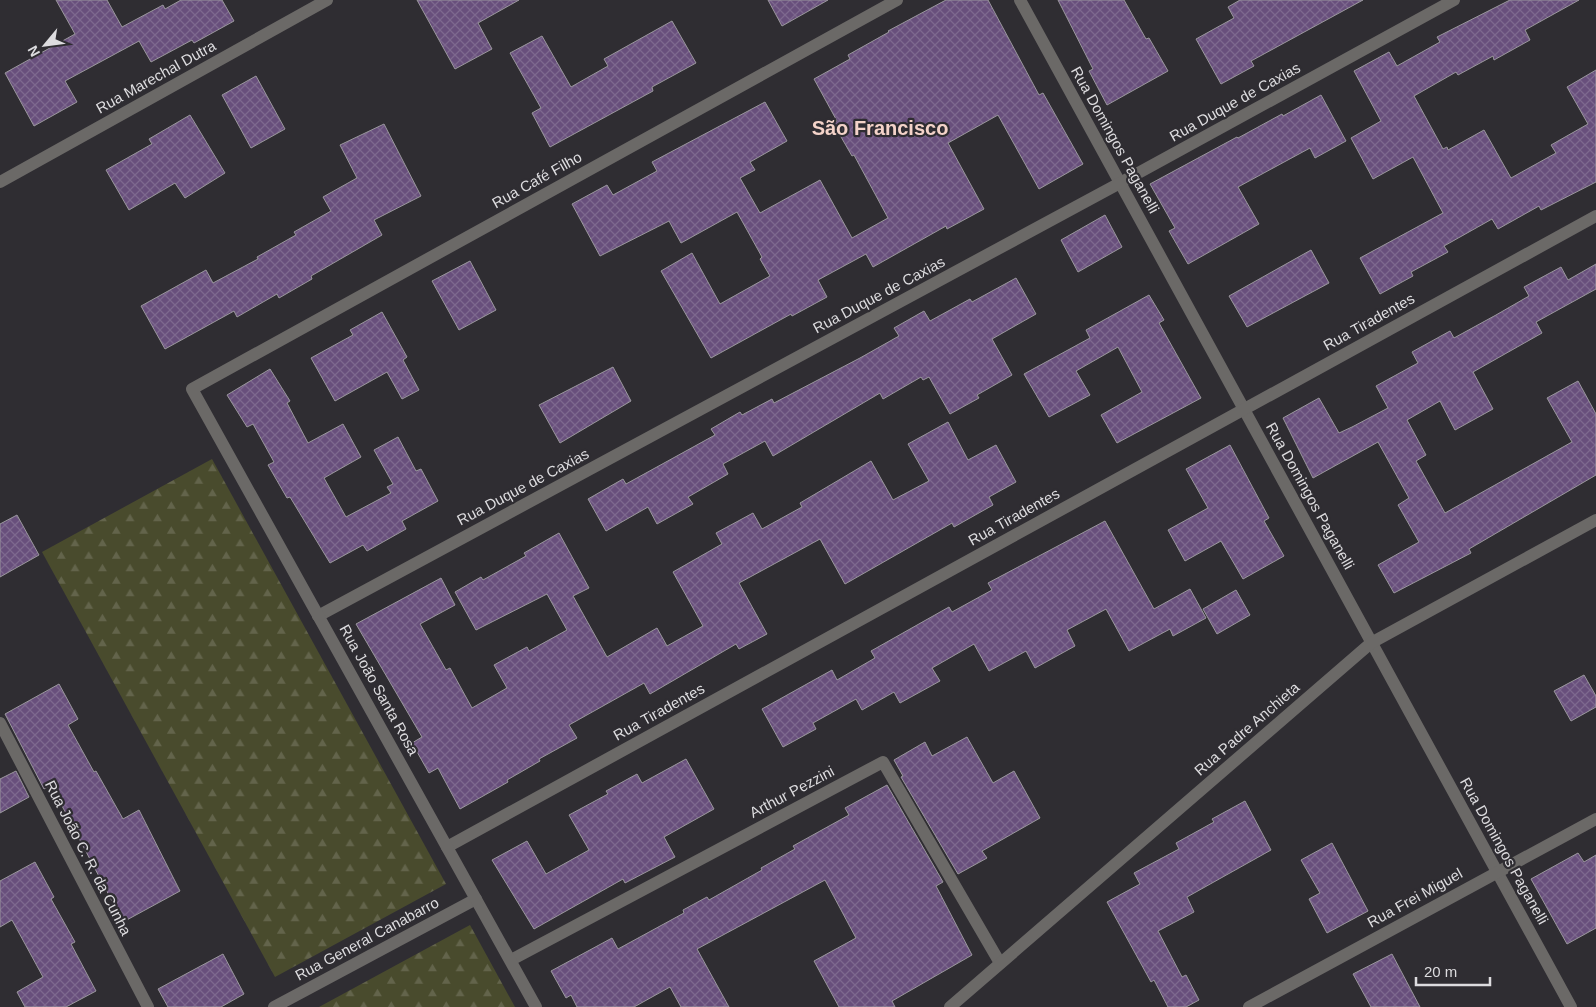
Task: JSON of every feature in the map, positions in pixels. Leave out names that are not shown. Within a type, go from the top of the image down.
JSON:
[{"type":"street","name":"Rua Marechal Dutra","points":[[0,182],[327,0]]},
{"type":"street","name":"Rua Café Filho","points":[[192,389],[897,0]]},
{"type":"street","name":"Rua Domingos Paganelli","points":[[1020,0],[1571,1007]]},
{"type":"street","name":"Rua Duque de Caxias","points":[[318,616],[1120,183],[1454,0]]},
{"type":"street","name":"Rua Tiradentes","points":[[447,847],[1596,216]]},
{"type":"street","name":"Rua João Santa Rosa","points":[[192,389],[536,1007]]},
{"type":"street","name":"Rua Padre Anchieta","points":[[950,1007],[1372,643],[1596,520]]},
{"type":"street","name":"Rua João C. R. da Cunha","points":[[0,723],[148,1007]]},
{"type":"street","name":"Arthur Pezzini","points":[[510,960],[883,762],[1000,963]]},
{"type":"street","name":"Rua Frei Miguel","points":[[1249,1007],[1596,819]]},
{"type":"street","name":"Rua General Canabarro","points":[[274,1007],[476,899]]},
{"type":"green space","points":[[212,459],[446,884],[275,977],[42,552]]},
{"type":"green space","points":[[470,925],[515,1007],[319,1007]]},
{"type":"building","points":[[56,0],[107,0],[122,27],[163,5],[165,9],[181,0],[222,0],[234,21],[194,43],[192,40],[151,62],[139,41],[65,81],[77,102],[34,126],[5,73],[75,34]]},
{"type":"building","points":[[417,0],[519,0],[478,23],[492,49],[455,69]]},
{"type":"building","points":[[768,0],[828,0],[782,26]]},
{"type":"building","points":[[946,0],[988,0],[1039,95],[1043,93],[1083,164],[1039,189],[998,115],[948,143],[984,209],[947,229],[946,226],[873,267],[866,254],[818,280],[827,297],[792,316],[791,314],[711,358],[661,271],[692,253],[720,304],[770,276],[760,259],[762,257],[737,212],[681,243],[669,221],[600,256],[572,204],[607,185],[613,195],[657,171],[652,162],[765,102],[787,141],[750,162],[755,170],[740,178],[760,213],[820,180],[852,238],[888,218],[854,155],[852,156],[833,123],[837,121],[814,79],[850,59],[848,55],[888,31]]},
{"type":"building","points":[[1058,0],[1124,0],[1146,39],[1149,38],[1168,71],[1107,105],[1089,71],[1093,69]]},
{"type":"building","points":[[1240,0],[1363,0],[1251,61],[1254,66],[1221,84],[1196,39],[1234,18],[1228,7]]},
{"type":"building","points":[[1510,0],[1579,0],[1525,30],[1530,40],[1494,60],[1493,56],[1458,75],[1456,72],[1414,96],[1443,149],[1447,147],[1448,150],[1484,130],[1511,178],[1556,153],[1551,145],[1588,124],[1567,87],[1596,70],[1596,182],[1541,210],[1539,206],[1498,229],[1492,219],[1444,246],[1448,252],[1411,272],[1413,276],[1380,294],[1360,258],[1443,213],[1413,157],[1373,179],[1351,138],[1381,121],[1354,71],[1389,52],[1397,66],[1440,42],[1437,37]]},
{"type":"building","points":[[672,21],[696,63],[652,87],[653,91],[550,147],[532,113],[541,108],[510,53],[542,36],[571,87],[608,66],[604,59]]},
{"type":"building","points":[[256,76],[285,129],[251,148],[222,95]]},
{"type":"building","points":[[1321,95],[1346,141],[1315,158],[1310,148],[1238,187],[1259,224],[1188,264],[1169,231],[1175,228],[1150,184],[1237,137],[1282,114],[1283,116]]},
{"type":"building","points":[[190,115],[225,173],[185,198],[175,183],[129,210],[106,170],[152,144],[149,139]]},
{"type":"building","points":[[384,124],[421,196],[374,220],[382,235],[311,276],[312,279],[279,298],[277,294],[237,317],[234,311],[165,349],[141,306],[206,270],[213,283],[258,259],[257,257],[296,235],[294,232],[331,211],[323,197],[357,178],[340,145]]},
{"type":"building","points":[[1105,215],[1122,247],[1078,272],[1061,240]]},
{"type":"building","points":[[1311,250],[1329,283],[1247,327],[1229,296]]},
{"type":"building","points":[[470,261],[496,310],[459,330],[432,281]]},
{"type":"building","points":[[1596,264],[1596,289],[1536,322],[1542,333],[1473,372],[1493,409],[1455,430],[1440,401],[1407,420],[1426,455],[1416,461],[1445,513],[1572,442],[1547,398],[1578,381],[1596,414],[1596,475],[1469,549],[1471,553],[1394,593],[1378,565],[1419,542],[1398,505],[1409,498],[1378,442],[1313,478],[1283,418],[1319,398],[1339,433],[1352,427],[1388,408],[1376,386],[1418,363],[1412,352],[1450,331],[1454,338],[1496,315],[1529,296],[1524,287],[1561,267],[1568,280]]},
{"type":"building","points":[[1016,278],[1036,314],[992,339],[1012,375],[977,395],[979,398],[950,414],[929,377],[923,380],[921,377],[883,399],[880,393],[773,456],[765,441],[723,464],[728,474],[688,497],[693,504],[657,524],[648,507],[606,531],[588,499],[623,479],[626,484],[715,435],[711,429],[740,412],[742,415],[772,399],[774,403],[860,358],[899,336],[894,328],[924,311],[930,321],[970,299],[972,302]]},
{"type":"building","points":[[1149,295],[1164,320],[1159,323],[1201,398],[1117,443],[1101,415],[1142,392],[1118,347],[1076,371],[1090,395],[1049,417],[1024,374],[1090,338],[1086,330]]},
{"type":"building","points":[[382,312],[407,357],[403,360],[419,390],[402,399],[387,372],[335,401],[311,358],[353,335],[350,330]]},
{"type":"building","points":[[613,367],[631,401],[560,443],[539,405]]},
{"type":"building","points":[[270,369],[290,401],[287,403],[308,443],[343,424],[361,457],[324,478],[346,517],[391,493],[387,487],[393,484],[374,450],[398,437],[416,471],[421,469],[438,501],[402,521],[406,529],[367,551],[363,545],[330,563],[290,497],[287,498],[268,465],[274,462],[253,424],[247,427],[227,395]]},
{"type":"building","points":[[948,422],[968,460],[996,445],[1016,482],[989,497],[993,505],[954,527],[952,523],[845,584],[820,539],[739,583],[767,634],[739,649],[736,644],[650,694],[644,683],[569,725],[577,738],[539,759],[540,761],[507,780],[508,782],[460,809],[438,768],[429,773],[412,743],[422,737],[356,624],[441,578],[455,605],[420,624],[446,670],[450,668],[472,708],[507,688],[494,665],[527,647],[529,651],[567,630],[547,594],[476,630],[455,592],[481,577],[483,580],[526,556],[524,553],[559,533],[589,588],[573,596],[607,657],[657,628],[667,646],[703,626],[673,572],[722,544],[716,533],[753,513],[762,529],[802,507],[800,503],[871,461],[893,500],[929,481],[908,444]]},
{"type":"building","points":[[1230,445],[1269,518],[1264,521],[1284,556],[1243,579],[1221,541],[1185,561],[1168,530],[1208,508],[1186,469]]},
{"type":"building","points":[[17,515],[39,555],[0,577],[0,524]]},
{"type":"building","points":[[1105,521],[1154,609],[1190,589],[1206,618],[1173,636],[1170,629],[1129,651],[1106,609],[1067,630],[1075,646],[1035,668],[1026,651],[989,671],[974,644],[932,668],[940,681],[900,703],[894,692],[862,710],[856,699],[813,723],[816,729],[783,747],[762,709],[832,670],[837,680],[875,658],[871,651],[949,607],[952,612],[992,590],[988,583]]},
{"type":"building","points":[[1236,590],[1250,615],[1217,634],[1203,609]]},
{"type":"building","points":[[1584,675],[1596,696],[1596,707],[1571,721],[1554,691]]},
{"type":"building","points":[[59,684],[78,719],[68,725],[94,772],[96,771],[123,819],[139,810],[180,891],[123,922],[51,785],[44,789],[5,714]]},
{"type":"building","points":[[967,737],[993,783],[1014,771],[1040,818],[982,851],[987,858],[958,874],[901,777],[903,776],[894,760],[925,742],[932,756]]},
{"type":"building","points":[[686,759],[714,809],[664,837],[675,857],[625,883],[623,879],[534,929],[492,860],[527,841],[546,874],[589,850],[569,815],[608,794],[606,791],[637,774],[642,783]]},
{"type":"building","points":[[16,771],[29,797],[0,813],[0,779]]},
{"type":"building","points":[[887,785],[943,882],[936,886],[972,955],[892,1001],[895,1007],[839,1007],[814,961],[856,938],[825,880],[697,949],[729,1007],[681,1007],[670,987],[634,1007],[577,1007],[571,995],[566,998],[551,971],[612,938],[618,949],[684,913],[683,910],[707,897],[709,900],[795,849],[793,846],[849,815],[845,808]]},
{"type":"building","points":[[1245,801],[1271,850],[1187,897],[1194,912],[1158,931],[1182,977],[1186,975],[1199,1000],[1186,1007],[1168,1007],[1154,980],[1151,982],[1107,902],[1140,884],[1134,873],[1179,849],[1176,843],[1214,822],[1212,819]]},
{"type":"building","points":[[1332,843],[1368,911],[1327,933],[1309,899],[1320,893],[1301,860]]},
{"type":"building","points":[[1578,853],[1584,862],[1596,855],[1596,928],[1567,944],[1531,879]]},
{"type":"building","points":[[35,862],[54,897],[51,899],[75,942],[71,944],[96,991],[66,1007],[25,1007],[17,992],[43,977],[12,920],[0,927],[0,881]]},
{"type":"building","points":[[223,954],[244,994],[221,1007],[168,1007],[158,989]]},
{"type":"building","points":[[1392,954],[1420,1007],[1371,1007],[1353,974]]},
{"type":"district","name":"São Francisco","points":[[880,128]]}]
